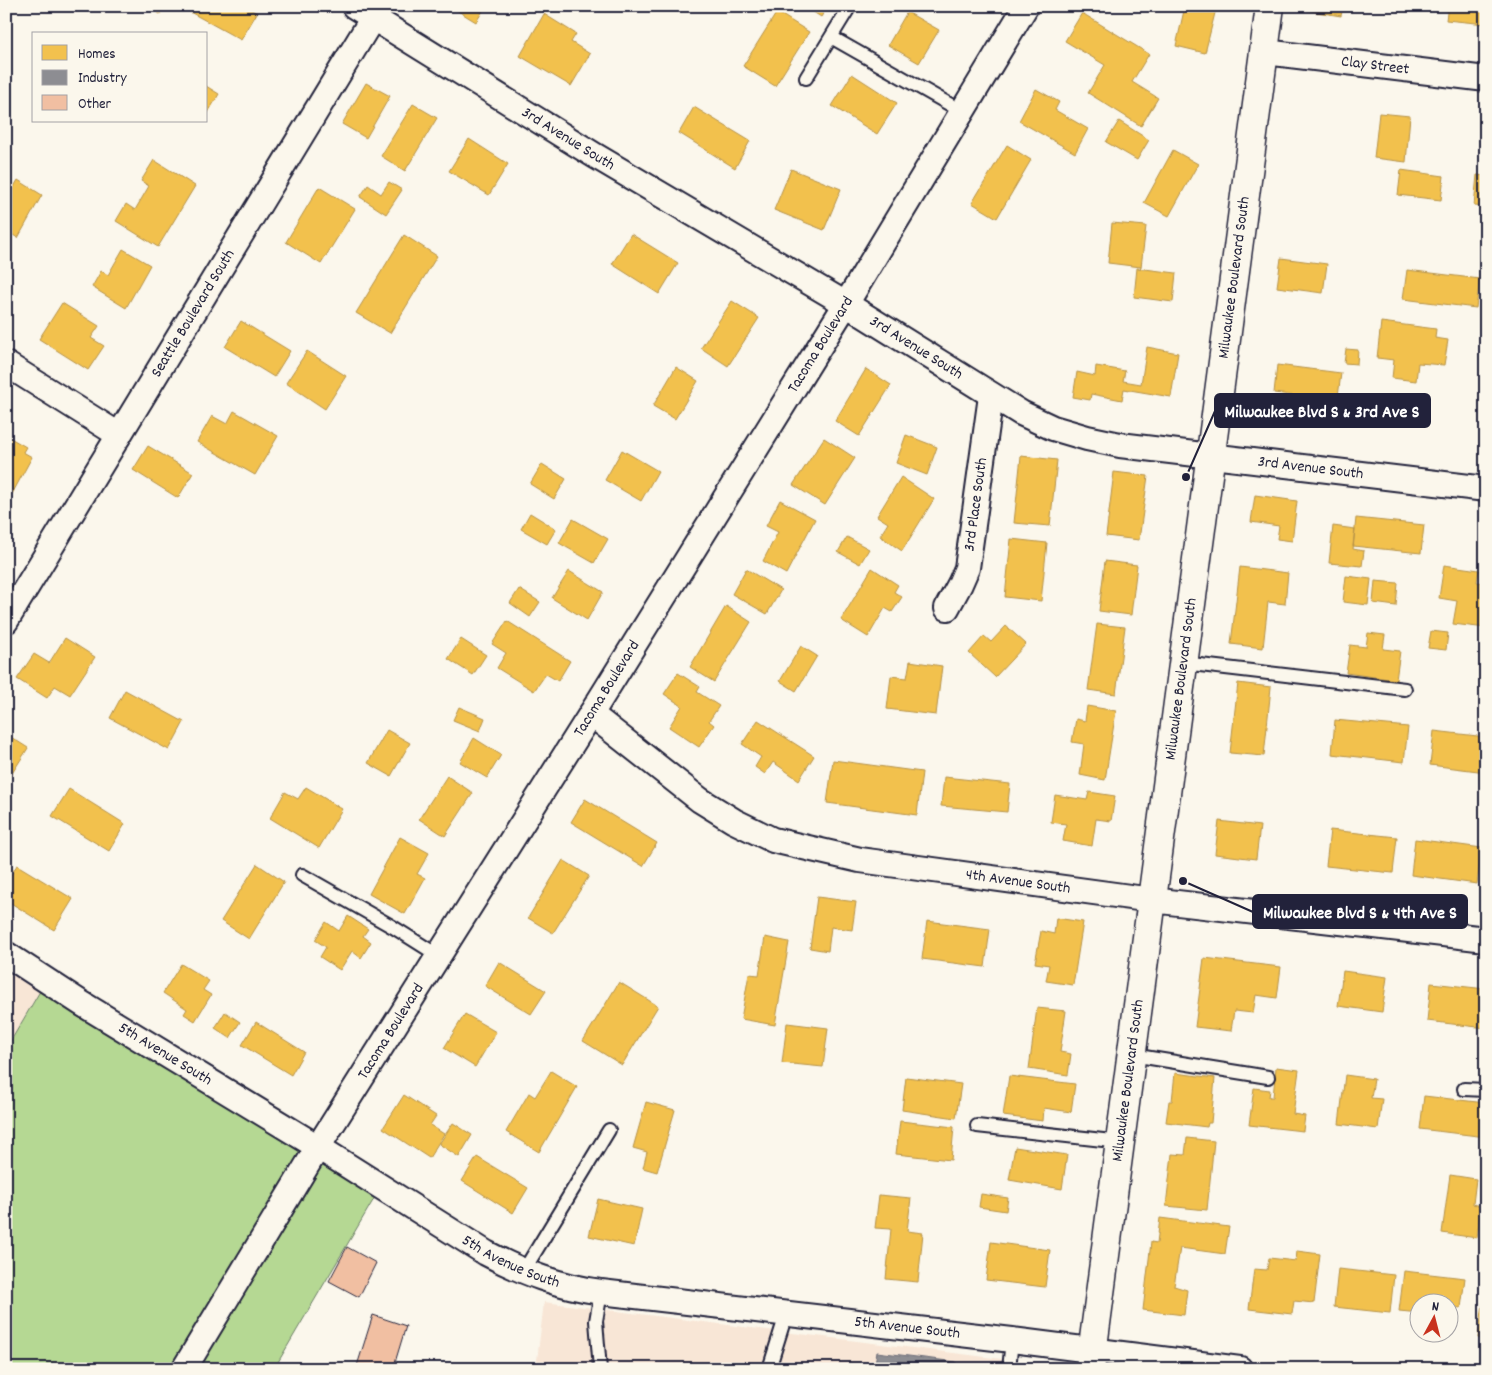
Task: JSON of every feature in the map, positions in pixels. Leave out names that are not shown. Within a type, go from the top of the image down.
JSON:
[{"type":"street","name":"Tacoma Boulevard","points":[[184,1369],[318,1147],[591,714],[846,304],[1026,6]]},
{"type":"street","name":"Milwaukee Boulevard South","points":[[1092,1360],[1270,6]]},
{"type":"street","name":"3rd Avenue South","points":[[369,10],[594,155],[846,304],[991,396],[1053,428],[1120,446],[1486,489]]},
{"type":"street","name":"Seattle Boulevard South","points":[[6,620],[119,435],[369,10]]},
{"type":"street","name":"Clay Street","points":[[1265,52],[1486,79]]},
{"type":"street","points":[[6,364],[119,435]]},
{"type":"street","name":"3rd Place South","points":[[947,608],[967,568],[991,396]]},
{"type":"street","name":"4th Avenue South","points":[[591,714],[700,800],[734,821],[773,840],[860,860],[1152,900],[1486,939]]},
{"type":"street","name":"5th Avenue South","points":[[6,954],[486,1253],[541,1279],[575,1288],[601,1292],[1012,1340],[1092,1360],[1240,1369]]},
{"type":"lane","points":[[806,78],[850,6]]},
{"type":"lane","points":[[831,36],[963,112]]},
{"type":"lane","points":[[1183,662],[1405,689]]},
{"type":"lane","points":[[302,875],[393,927],[439,956]]},
{"type":"lane","points":[[1132,1056],[1268,1077]]},
{"type":"lane","points":[[1464,1089],[1486,1090]]},
{"type":"lane","points":[[977,1126],[1120,1142]]},
{"type":"lane","points":[[523,1272],[608,1130]]},
{"type":"lane","points":[[600,1369],[596,1321],[601,1292]]},
{"type":"lane","points":[[770,1369],[784,1321],[789,1314]]},
{"type":"lane","points":[[1009,1369],[1012,1340]]},
{"type":"shaded area","points":[[6,954],[46,981],[6,1049]]},
{"type":"shaded area","points":[[544,1302],[1050,1365],[1051,1369],[536,1369]]},
{"type":"green space","points":[[46,981],[381,1187],[274,1369],[6,1369],[6,1049]]},
{"type":"building: Homes","points":[[146,6],[165,6],[160,14]]},
{"type":"building: Homes","points":[[179,6],[245,6],[257,13],[241,40]]},
{"type":"building: Homes","points":[[450,6],[486,6],[476,22]]},
{"type":"building: Homes","points":[[804,6],[828,6],[821,17]]},
{"type":"building: Homes","points":[[1185,6],[1206,6],[1216,9],[1205,53],[1176,46]]},
{"type":"building: Homes","points":[[1305,6],[1343,6],[1341,16],[1304,10]]},
{"type":"building: Homes","points":[[1448,6],[1486,6],[1486,24],[1446,20]]},
{"type":"building: Homes","points":[[777,12],[809,32],[775,86],[743,66]]},
{"type":"building: Homes","points":[[907,12],[939,30],[919,63],[888,45]]},
{"type":"building: Homes","points":[[1082,13],[1149,54],[1132,82],[1158,98],[1141,126],[1088,93],[1105,65],[1065,41]]},
{"type":"building: Homes","points":[[544,14],[576,34],[571,42],[590,54],[571,86],[520,56]]},
{"type":"building: Homes","points":[[852,74],[897,103],[877,134],[832,106]]},
{"type":"building: Homes","points":[[366,83],[390,96],[366,138],[342,124]]},
{"type":"building: Homes","points":[[208,87],[219,94],[208,113]]},
{"type":"building: Homes","points":[[1036,89],[1059,102],[1055,110],[1088,129],[1075,153],[1019,121]]},
{"type":"building: Homes","points":[[413,104],[437,118],[405,171],[381,156]]},
{"type":"building: Homes","points":[[694,107],[750,141],[735,168],[679,133]]},
{"type":"building: Homes","points":[[1379,113],[1410,116],[1406,162],[1374,158]]},
{"type":"building: Homes","points":[[1119,121],[1149,140],[1137,160],[1106,142]]},
{"type":"building: Homes","points":[[469,139],[508,164],[489,195],[449,171]]},
{"type":"building: Homes","points":[[1007,145],[1031,160],[997,218],[972,203]]},
{"type":"building: Homes","points":[[1173,150],[1198,164],[1169,216],[1144,203]]},
{"type":"building: Homes","points":[[154,160],[195,186],[158,247],[116,221],[126,204],[135,210],[149,186],[141,181]]},
{"type":"building: Homes","points":[[791,169],[841,189],[824,230],[774,210]]},
{"type":"building: Homes","points":[[1401,170],[1444,176],[1441,200],[1398,195]]},
{"type":"building: Homes","points":[[1477,175],[1486,176],[1486,207],[1474,206]]},
{"type":"building: Homes","points":[[18,180],[42,195],[18,238],[6,231],[6,200]]},
{"type":"building: Homes","points":[[389,182],[402,190],[386,214],[360,197],[368,185],[381,194]]},
{"type":"building: Homes","points":[[319,187],[355,209],[321,264],[286,242]]},
{"type":"building: Homes","points":[[1112,223],[1146,226],[1141,267],[1108,263]]},
{"type":"building: Homes","points":[[631,234],[678,263],[659,294],[612,264]]},
{"type":"building: Homes","points":[[404,235],[437,256],[390,333],[356,313]]},
{"type":"building: Homes","points":[[123,249],[150,265],[126,308],[92,287],[101,271],[108,275]]},
{"type":"building: Homes","points":[[1281,258],[1327,264],[1323,293],[1277,287]]},
{"type":"building: Homes","points":[[1137,268],[1176,273],[1173,302],[1134,297]]},
{"type":"building: Homes","points":[[1407,270],[1480,279],[1476,308],[1403,299]]},
{"type":"building: Homes","points":[[732,301],[759,318],[728,366],[701,348]]},
{"type":"building: Homes","points":[[62,303],[99,326],[91,338],[104,346],[88,370],[39,339]]},
{"type":"building: Homes","points":[[241,321],[290,351],[274,377],[225,347]]},
{"type":"building: Homes","points":[[1381,322],[1436,329],[1435,338],[1448,340],[1444,365],[1418,363],[1416,381],[1392,378],[1394,360],[1377,358]]},
{"type":"building: Homes","points":[[1147,347],[1178,353],[1171,397],[1124,389],[1122,400],[1091,394],[1090,400],[1073,397],[1077,372],[1095,376],[1096,366],[1125,371],[1123,381],[1141,384]]},
{"type":"building: Homes","points":[[1346,349],[1358,350],[1357,364],[1344,363]]},
{"type":"building: Homes","points":[[307,351],[346,376],[325,409],[286,383]]},
{"type":"building: Homes","points":[[1277,365],[1341,373],[1336,413],[1296,408],[1297,396],[1274,393]]},
{"type":"building: Homes","points":[[676,367],[698,381],[675,419],[653,406]]},
{"type":"building: Homes","points":[[866,369],[891,385],[859,436],[835,421]]},
{"type":"building: Homes","points":[[234,411],[278,436],[255,475],[197,442],[212,416],[227,424]]},
{"type":"building: Homes","points":[[906,435],[937,447],[927,475],[896,463]]},
{"type":"building: Homes","points":[[7,436],[26,447],[23,452],[32,457],[12,494],[6,491]]},
{"type":"building: Homes","points":[[824,438],[855,458],[825,505],[793,485]]},
{"type":"building: Homes","points":[[148,446],[193,473],[178,498],[133,470]]},
{"type":"building: Homes","points":[[622,450],[658,471],[641,501],[605,480]]},
{"type":"building: Homes","points":[[1021,456],[1057,460],[1050,526],[1014,523]]},
{"type":"building: Homes","points":[[542,464],[566,479],[554,499],[530,484]]},
{"type":"building: Homes","points":[[1114,472],[1148,476],[1139,540],[1106,536]]},
{"type":"building: Homes","points":[[901,477],[934,499],[902,551],[880,536],[888,523],[877,516]]},
{"type":"building: Homes","points":[[1255,495],[1297,501],[1292,541],[1277,539],[1279,526],[1251,522]]},
{"type":"building: Homes","points":[[780,500],[815,519],[786,574],[763,561],[778,532],[766,526]]},
{"type":"building: Homes","points":[[530,513],[556,529],[547,544],[521,529]]},
{"type":"building: Homes","points":[[1356,518],[1424,525],[1421,553],[1353,546]]},
{"type":"building: Homes","points":[[573,519],[608,539],[594,563],[559,543]]},
{"type":"building: Homes","points":[[1333,526],[1355,529],[1353,549],[1364,551],[1362,566],[1329,563]]},
{"type":"building: Homes","points":[[847,537],[869,549],[860,564],[838,552]]},
{"type":"building: Homes","points":[[1011,539],[1047,543],[1041,601],[1005,597]]},
{"type":"building: Homes","points":[[1105,561],[1137,565],[1131,615],[1099,611]]},
{"type":"building: Homes","points":[[1444,565],[1479,570],[1477,582],[1486,583],[1486,628],[1453,624],[1457,601],[1439,598]]},
{"type":"building: Homes","points":[[1240,567],[1288,573],[1285,604],[1268,602],[1263,648],[1231,644]]},
{"type":"building: Homes","points":[[872,568],[898,585],[894,592],[902,597],[892,612],[885,608],[868,637],[841,620]]},
{"type":"building: Homes","points":[[746,569],[781,590],[767,614],[732,594]]},
{"type":"building: Homes","points":[[569,571],[603,592],[587,620],[552,598]]},
{"type":"building: Homes","points":[[1346,576],[1371,579],[1368,605],[1343,602]]},
{"type":"building: Homes","points":[[1375,581],[1398,583],[1396,606],[1373,603]]},
{"type":"building: Homes","points":[[519,589],[540,602],[530,617],[510,603]]},
{"type":"building: Homes","points":[[726,606],[751,622],[714,682],[690,667]]},
{"type":"building: Homes","points":[[507,621],[570,661],[558,681],[546,674],[534,691],[497,668],[506,653],[492,644]]},
{"type":"building: Homes","points":[[1097,624],[1125,627],[1116,694],[1088,690]]},
{"type":"building: Homes","points":[[1006,626],[1026,644],[995,677],[969,653],[984,636],[991,642]]},
{"type":"building: Homes","points":[[1431,631],[1448,633],[1446,650],[1428,648]]},
{"type":"building: Homes","points":[[1368,633],[1385,635],[1383,649],[1400,651],[1396,680],[1346,673],[1350,645],[1366,647]]},
{"type":"building: Homes","points":[[65,638],[95,657],[70,695],[55,686],[47,698],[17,679],[34,654],[49,663]]},
{"type":"building: Homes","points":[[461,639],[486,655],[473,675],[448,659]]},
{"type":"building: Homes","points":[[801,646],[817,656],[796,691],[780,681]]},
{"type":"building: Homes","points":[[910,661],[942,666],[936,715],[887,709],[891,676],[907,678]]},
{"type":"building: Homes","points":[[678,673],[700,687],[697,692],[719,706],[709,721],[714,725],[699,747],[669,727],[682,706],[664,694]]},
{"type":"building: Homes","points":[[1238,683],[1271,687],[1264,756],[1230,753]]},
{"type":"building: Homes","points":[[125,690],[184,722],[169,750],[110,718]]},
{"type":"building: Homes","points":[[1087,706],[1116,711],[1105,780],[1080,775],[1084,744],[1072,742],[1076,719],[1085,721]]},
{"type":"building: Homes","points":[[459,707],[485,718],[480,731],[453,720]]},
{"type":"building: Homes","points":[[758,720],[814,756],[799,780],[773,762],[765,774],[755,767],[761,757],[742,744]]},
{"type":"building: Homes","points":[[1335,720],[1408,727],[1404,762],[1332,754]]},
{"type":"building: Homes","points":[[387,730],[410,743],[391,776],[368,763]]},
{"type":"building: Homes","points":[[1434,731],[1486,737],[1486,772],[1430,765]]},
{"type":"building: Homes","points":[[6,734],[28,748],[6,783]]},
{"type":"building: Homes","points":[[474,738],[501,755],[487,778],[460,762]]},
{"type":"building: Homes","points":[[833,760],[922,772],[917,815],[827,803]]},
{"type":"building: Homes","points":[[447,776],[473,793],[445,836],[419,819]]},
{"type":"building: Homes","points":[[944,777],[1010,784],[1007,812],[941,806]]},
{"type":"building: Homes","points":[[306,787],[342,809],[319,848],[270,818],[285,792],[298,799]]},
{"type":"building: Homes","points":[[69,789],[125,824],[109,851],[52,816]]},
{"type":"building: Homes","points":[[1089,792],[1115,796],[1111,821],[1096,819],[1092,846],[1063,841],[1066,824],[1051,822],[1055,795],[1087,800]]},
{"type":"building: Homes","points":[[585,799],[657,843],[643,866],[571,822]]},
{"type":"building: Homes","points":[[1219,821],[1260,826],[1256,859],[1215,854]]},
{"type":"building: Homes","points":[[1330,830],[1397,837],[1393,873],[1326,866]]},
{"type":"building: Homes","points":[[400,837],[429,853],[417,874],[425,878],[405,914],[369,894]]},
{"type":"building: Homes","points":[[1415,839],[1482,848],[1477,884],[1411,875]]},
{"type":"building: Homes","points":[[563,860],[589,876],[553,933],[528,918]]},
{"type":"building: Homes","points":[[257,864],[284,882],[249,939],[221,921]]},
{"type":"building: Homes","points":[[17,865],[73,899],[54,930],[6,900],[6,883]]},
{"type":"building: Homes","points":[[817,897],[856,902],[852,930],[831,927],[828,951],[810,948]]},
{"type":"building: Homes","points":[[348,916],[368,929],[363,936],[371,942],[361,958],[352,951],[340,970],[320,957],[326,947],[315,940],[326,922],[339,931]]},
{"type":"building: Homes","points":[[1056,918],[1083,922],[1073,985],[1046,981],[1049,965],[1035,963],[1041,931],[1054,934]]},
{"type":"building: Homes","points":[[927,921],[990,929],[985,967],[922,959]]},
{"type":"building: Homes","points":[[765,937],[789,942],[775,1025],[741,1019],[749,974],[759,975]]},
{"type":"building: Homes","points":[[1204,958],[1281,967],[1277,998],[1256,995],[1253,1013],[1234,1011],[1231,1031],[1195,1027]]},
{"type":"building: Homes","points":[[499,962],[546,991],[531,1014],[485,986]]},
{"type":"building: Homes","points":[[181,964],[209,981],[203,990],[211,995],[195,1021],[184,1014],[187,1009],[163,993]]},
{"type":"building: Homes","points":[[1343,971],[1387,977],[1382,1012],[1338,1006]]},
{"type":"building: Homes","points":[[619,982],[658,1006],[622,1065],[583,1041]]},
{"type":"building: Homes","points":[[1431,983],[1486,989],[1486,1028],[1427,1021]]},
{"type":"building: Homes","points":[[1037,1008],[1066,1011],[1060,1052],[1071,1054],[1068,1075],[1029,1069]]},
{"type":"building: Homes","points":[[225,1012],[240,1022],[230,1038],[215,1028]]},
{"type":"building: Homes","points":[[465,1014],[496,1032],[475,1067],[444,1048]]},
{"type":"building: Homes","points":[[256,1022],[304,1052],[291,1075],[242,1045]]},
{"type":"building: Homes","points":[[787,1023],[828,1028],[823,1067],[782,1063]]},
{"type":"building: Homes","points":[[1276,1067],[1299,1070],[1293,1114],[1305,1116],[1303,1131],[1249,1125],[1254,1088],[1270,1090],[1269,1097],[1273,1097]]},
{"type":"building: Homes","points":[[551,1071],[577,1087],[539,1152],[506,1132],[529,1093],[535,1097]]},
{"type":"building: Homes","points":[[1175,1073],[1215,1078],[1211,1123],[1208,1123],[1207,1127],[1166,1122],[1169,1101],[1172,1101]]},
{"type":"building: Homes","points":[[1345,1075],[1374,1079],[1371,1098],[1382,1099],[1378,1129],[1339,1124]]},
{"type":"building: Homes","points":[[1009,1076],[1075,1084],[1071,1112],[1044,1108],[1043,1121],[1003,1116]]},
{"type":"building: Homes","points":[[906,1077],[961,1084],[956,1118],[902,1110]]},
{"type":"building: Homes","points":[[404,1095],[436,1116],[430,1125],[444,1134],[429,1158],[383,1128]]},
{"type":"building: Homes","points":[[1424,1096],[1486,1103],[1486,1137],[1420,1129]]},
{"type":"building: Homes","points":[[646,1102],[675,1110],[657,1172],[643,1168],[647,1152],[633,1148]]},
{"type":"building: Homes","points":[[900,1121],[954,1127],[951,1160],[896,1154]]},
{"type":"building: Homes","points":[[453,1123],[472,1135],[459,1157],[439,1144]]},
{"type":"building: Homes","points":[[1187,1138],[1214,1141],[1207,1210],[1166,1206],[1172,1154],[1185,1155]]},
{"type":"building: Homes","points":[[1015,1147],[1067,1155],[1062,1189],[1009,1180]]},
{"type":"building: Homes","points":[[477,1157],[528,1188],[513,1213],[462,1181]]},
{"type":"building: Homes","points":[[1450,1175],[1476,1179],[1473,1204],[1481,1206],[1477,1238],[1442,1233]]},
{"type":"building: Homes","points":[[981,1194],[1008,1198],[1006,1211],[979,1207]]},
{"type":"building: Homes","points":[[879,1195],[911,1198],[907,1231],[923,1233],[918,1282],[886,1279],[891,1229],[875,1228]]},
{"type":"building: Homes","points":[[598,1199],[642,1209],[634,1246],[589,1236]]},
{"type":"building: Homes","points":[[1160,1218],[1229,1227],[1225,1254],[1180,1248],[1174,1286],[1187,1290],[1184,1315],[1143,1310],[1151,1242],[1157,1243]]},
{"type":"building: Homes","points":[[991,1242],[1050,1250],[1045,1287],[986,1280]]},
{"type":"building: Homes","points":[[1297,1251],[1320,1254],[1314,1303],[1294,1301],[1292,1314],[1249,1309],[1254,1269],[1267,1270],[1269,1258],[1296,1261]]},
{"type":"building: Homes","points":[[1338,1269],[1394,1275],[1390,1313],[1334,1307]]},
{"type":"building: Homes","points":[[1404,1271],[1465,1278],[1461,1308],[1460,1292],[1410,1292],[1410,1312],[1399,1311]]},
{"type":"building: Homes","points":[[1486,1292],[1486,1340],[1478,1338]]},
{"type":"building: Industry","points":[[877,1352],[956,1362],[955,1369],[874,1369]]},
{"type":"building: Other","points":[[347,1247],[376,1263],[359,1297],[329,1281]]},
{"type":"building: Other","points":[[373,1315],[406,1326],[393,1369],[356,1369]]},
{"type":"place","name":"Milwaukee Blvd S & 3rd Ave S","points":[[1186,477]]},
{"type":"place","name":"Milwaukee Blvd S & 4th Ave S","points":[[1183,881]]}]
